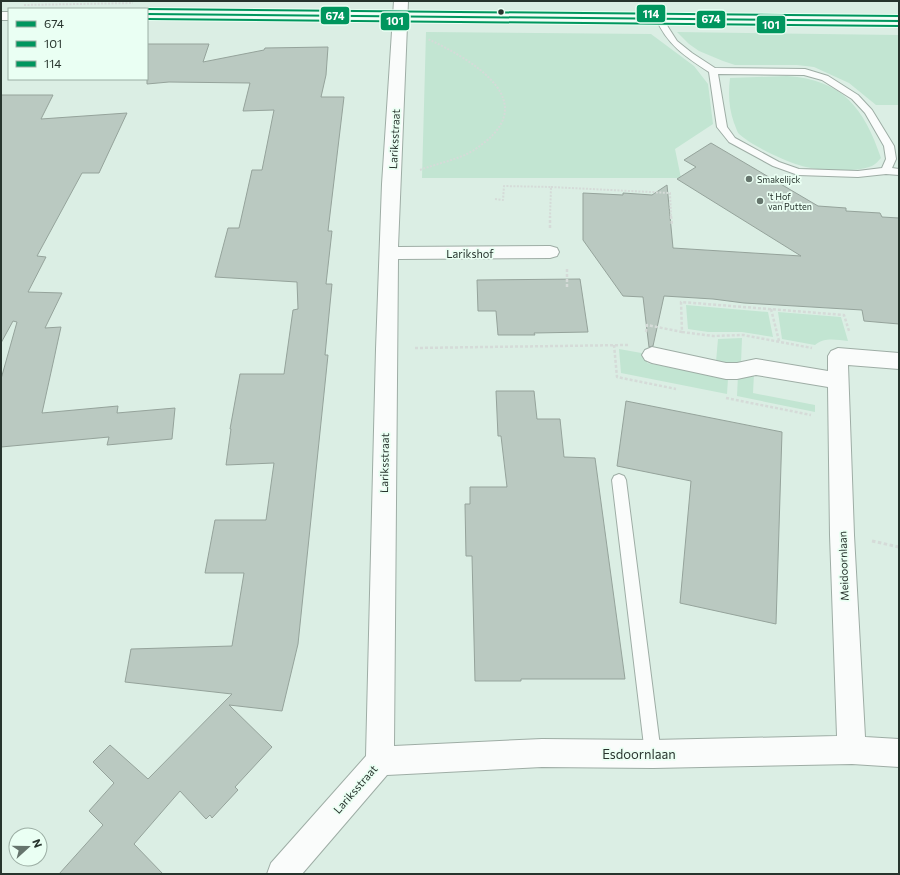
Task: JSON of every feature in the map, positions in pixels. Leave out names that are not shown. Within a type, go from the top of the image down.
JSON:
[{"type":"street","points":[[148,14],[899,20]]},
{"type":"street","name":"Lariksstraat","points":[[282,874],[380,760],[386,348],[391,184],[400,15]]},
{"type":"street","name":"Larikshof","points":[[390,253],[550,252]]},
{"type":"street","points":[[648,352],[726,371],[737,371],[756,366],[839,381]]},
{"type":"street","name":"Meidoornlaan","points":[[852,750],[842,535],[838,356],[899,361]]},
{"type":"street","name":"Esdoornlaan","points":[[380,760],[542,753],[653,754],[852,750],[899,753]]},
{"type":"lane","points":[[660,18],[663,28],[675,44],[713,71],[805,72],[825,78],[855,97],[869,112],[889,146],[892,159],[886,171]]},
{"type":"lane","points":[[713,71],[722,127],[732,140],[776,164],[798,172],[858,174],[886,171],[899,172]]},
{"type":"lane","points":[[619,480],[653,754]]},
{"type":"path","points":[[391,184],[423,168],[460,158],[474,150],[487,141],[498,128],[505,114],[506,105],[504,95],[490,80],[470,63],[434,42],[400,15]]},
{"type":"path","points":[[496,199],[503,200],[504,186],[670,192],[672,226]]},
{"type":"path","points":[[551,187],[550,255],[567,256],[567,288]]},
{"type":"path","points":[[386,348],[625,345],[648,352],[647,325],[682,332],[681,302],[844,315],[858,358]]},
{"type":"path","points":[[771,309],[779,341]]},
{"type":"green space","points":[[426,32],[651,34],[694,66],[708,84],[713,124],[675,149],[681,178],[422,178]]},
{"type":"green space","points":[[677,32],[899,35],[899,105],[876,105],[849,83],[814,67],[797,65],[735,65],[699,51],[689,44]]},
{"type":"green space","points":[[787,76],[823,83],[849,100],[859,111],[867,125],[881,158],[873,165],[856,170],[815,169],[793,163],[759,148],[739,134],[734,123],[730,107],[730,78]]},
{"type":"green space","points":[[686,305],[768,312],[773,337],[742,332],[708,332],[688,329]]},
{"type":"green space","points":[[778,312],[841,317],[848,341],[827,340],[819,342],[815,345],[782,339]]},
{"type":"green space","points":[[742,338],[741,363],[728,366],[716,362],[718,339]]},
{"type":"green space","points":[[619,349],[647,354],[647,363],[728,379],[727,394],[621,373]]},
{"type":"green space","points":[[754,374],[753,393],[815,405],[815,412],[737,396],[738,375]]},
{"type":"building","points":[[148,44],[209,44],[203,62],[264,50],[265,48],[328,47],[326,75],[321,97],[344,97],[328,231],[332,231],[326,284],[332,284],[325,355],[328,355],[298,644],[282,711],[229,705],[272,747],[235,787],[238,790],[212,818],[210,815],[206,819],[180,791],[134,844],[163,874],[59,874],[103,825],[89,811],[114,783],[93,762],[110,745],[148,779],[232,694],[125,682],[131,649],[232,646],[244,573],[205,573],[215,520],[266,520],[274,463],[226,465],[230,429],[240,374],[284,374],[293,310],[298,309],[297,282],[215,277],[228,228],[239,228],[252,170],[262,170],[274,110],[243,111],[250,83],[169,82],[147,84]]},
{"type":"building","points":[[1,95],[53,95],[41,119],[127,113],[99,173],[82,173],[37,256],[46,257],[28,292],[62,293],[45,328],[61,327],[42,413],[118,406],[117,413],[175,408],[172,439],[107,445],[109,437],[1,447],[1,379],[17,322],[13,321],[1,343]]},
{"type":"building","points":[[711,143],[818,206],[846,208],[846,211],[880,213],[882,217],[899,218],[899,324],[864,321],[862,310],[744,303],[713,299],[664,296],[653,346],[649,347],[643,297],[623,296],[583,240],[583,193],[652,195],[667,185],[673,248],[801,256],[677,179],[696,167],[684,160]]},
{"type":"building","points":[[580,279],[588,332],[534,333],[535,335],[498,335],[496,311],[478,311],[477,280]]},
{"type":"building","points":[[496,391],[534,391],[537,419],[560,419],[564,457],[595,458],[625,679],[521,679],[521,681],[475,681],[472,556],[466,556],[465,504],[470,504],[470,487],[507,487],[501,436],[498,436]]},
{"type":"building","points":[[626,401],[782,432],[776,624],[680,603],[691,481],[617,466]]},
{"type":"transit line","name":"114","points":[[148,9],[899,16]]},
{"type":"transit line","name":"674","points":[[148,14],[899,21]]},
{"type":"transit line","name":"101","points":[[148,19],[899,26]]},
{"type":"place","name":"Smakelijck","points":[[749,179]]},
{"type":"place","name":"'t Hof van Putten","points":[[760,201]]}]
